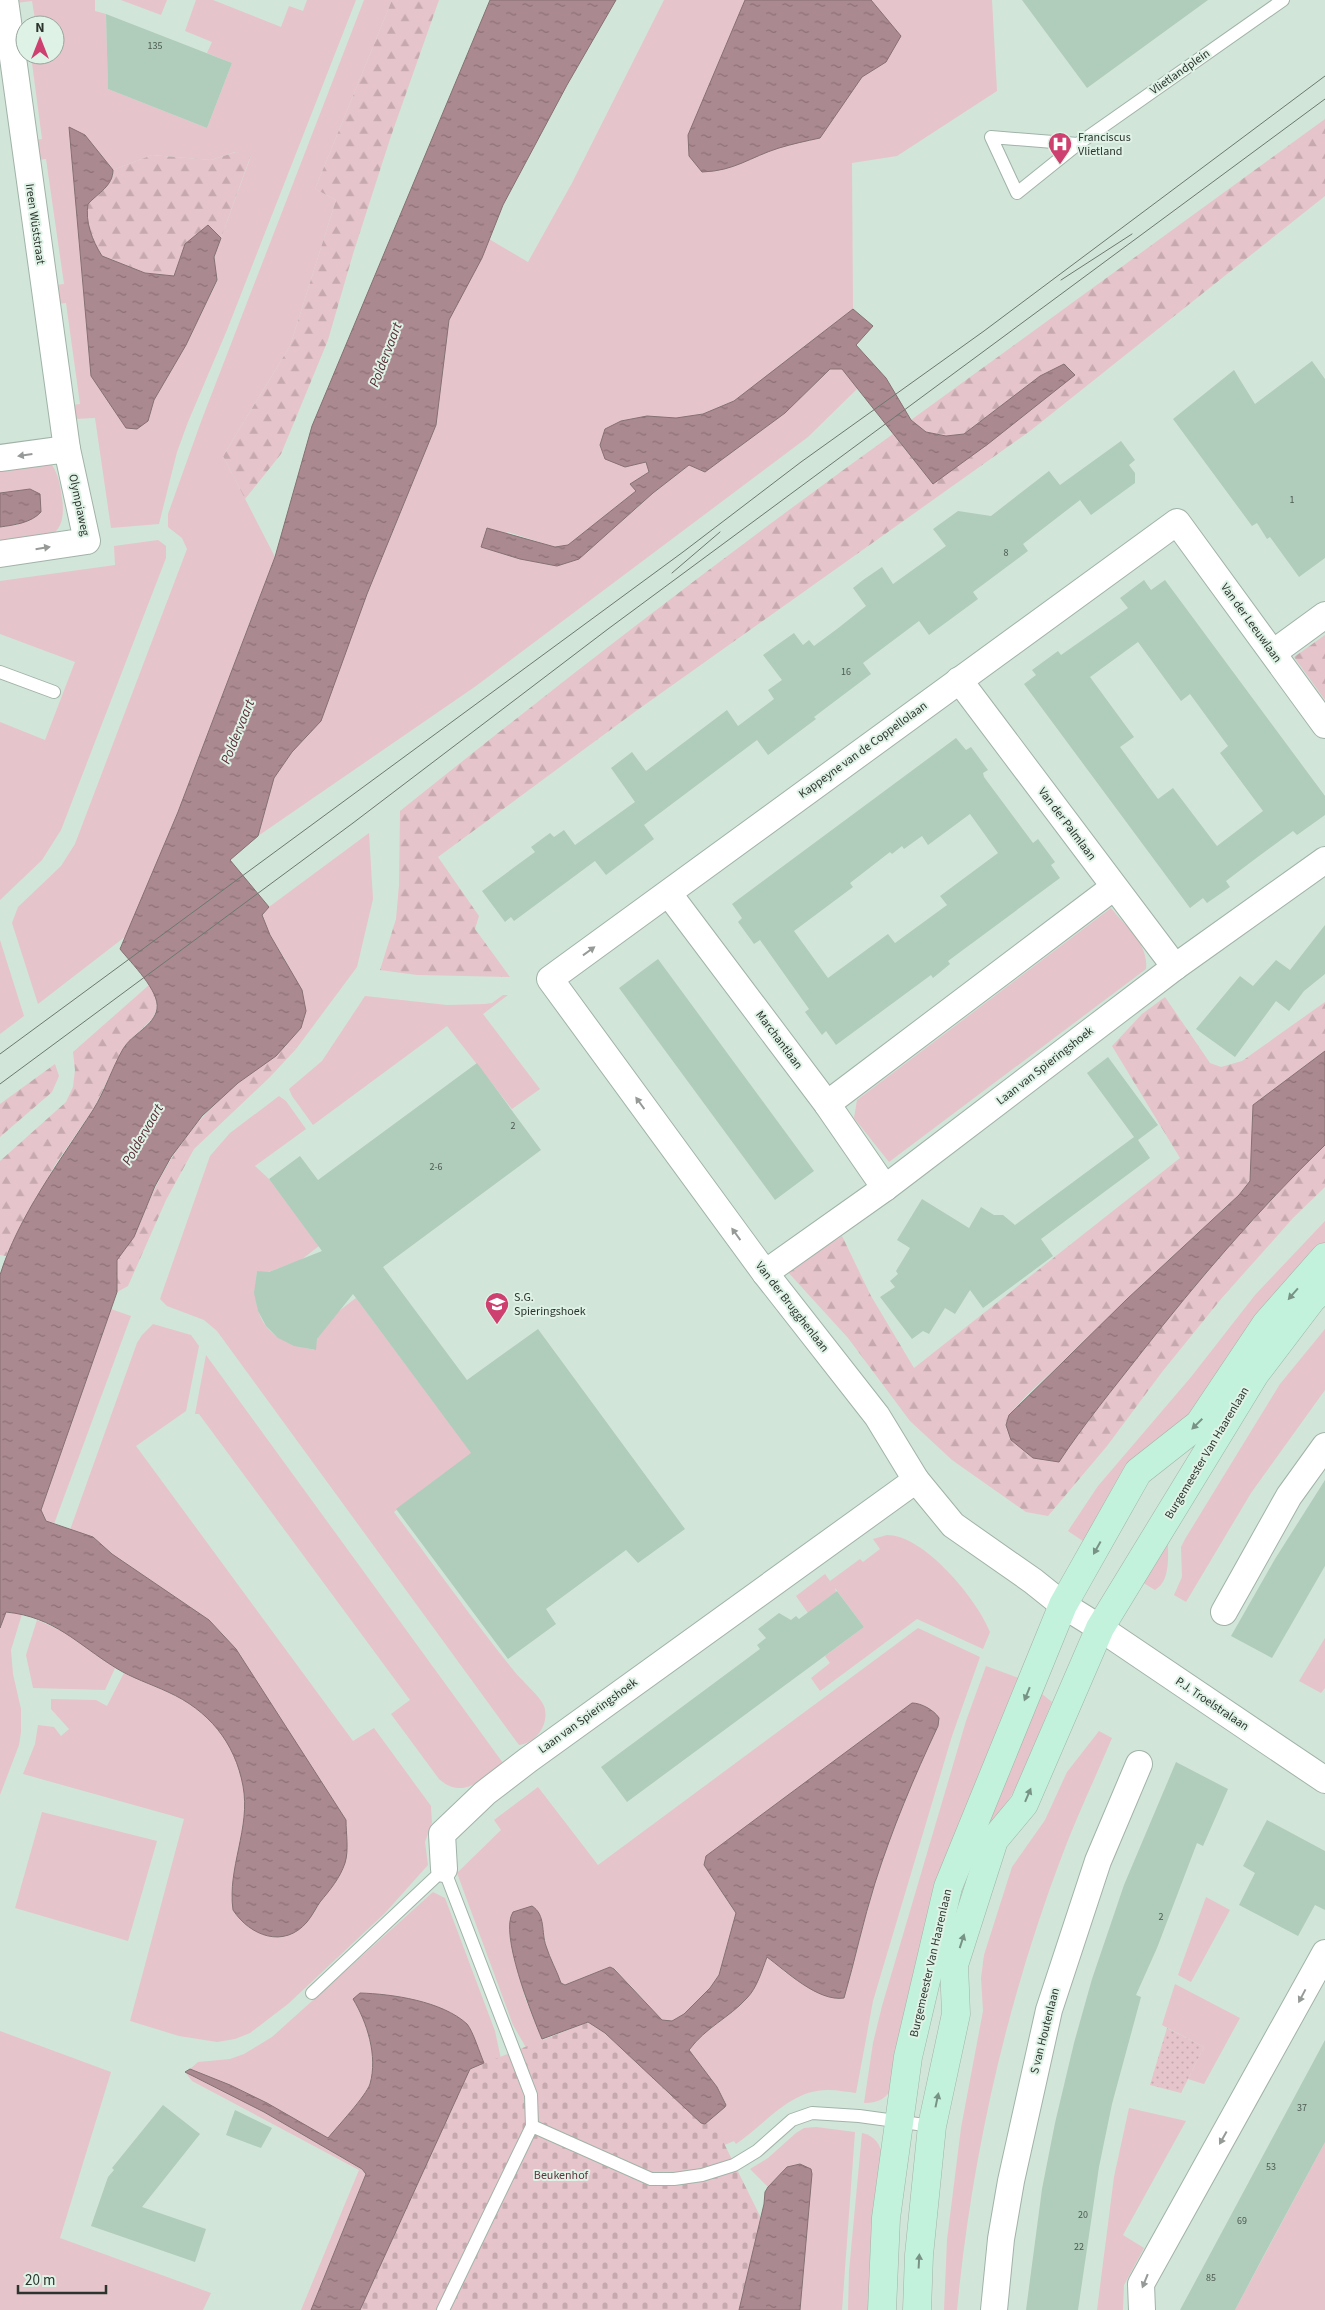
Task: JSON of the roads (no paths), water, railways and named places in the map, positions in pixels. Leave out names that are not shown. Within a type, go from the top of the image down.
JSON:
[{"type":"main road","name":"Burgemeester Van Haarenlaan","points":[[882,2310],[886,2218],[908,2057],[948,1887],[1063,1606],[1138,1472],[1199,1424],[1266,1324],[1325,1257]]},
{"type":"main road","name":"Burgemeester Van Haarenlaan","points":[[917,2310],[919,2255],[932,2126],[956,2014],[954,1965],[994,1840],[1024,1804],[1100,1628],[1255,1374],[1312,1300],[1325,1287]]},
{"type":"street","name":"Ireen Wüststraat","points":[[5,0],[67,449]]},
{"type":"street","points":[[0,458],[67,449]]},
{"type":"street","name":"Olympiaweg","points":[[0,554],[87,541],[67,449]]},
{"type":"street","name":"Van der Leeuwlaan","points":[[1177,522],[1325,725]]},
{"type":"street","name":"Kappeyne van de Coppellolaan","points":[[550,979],[1177,522]]},
{"type":"street","points":[[1273,653],[1325,615]]},
{"type":"street","name":"Van der Palmlaan","points":[[959,680],[1174,967]]},
{"type":"street","name":"Laan van Spieringshoek","points":[[765,1273],[885,1188],[1174,967],[1325,860]]},
{"type":"street","points":[[828,1104],[1114,886]]},
{"type":"street","name":"Marchantlaan","points":[[669,894],[828,1104],[885,1188]]},
{"type":"street","name":"Van der Brugghenlaan","points":[[550,979],[765,1273],[877,1416],[916,1480],[953,1525],[1033,1581],[1063,1606]]},
{"type":"street","points":[[1224,1612],[1289,1496],[1325,1446]]},
{"type":"street","name":"Laan van Spieringshoek","points":[[444,1869],[442,1834],[486,1793],[575,1725],[916,1480]]},
{"type":"street","points":[[1063,1606],[1100,1628]]},
{"type":"street","name":"P.J. Troelstralaan","points":[[1100,1628],[1325,1780]]},
{"type":"street","name":"S van Houtenlaan","points":[[994,2310],[1001,2239],[1011,2181],[1049,2010],[1098,1861],[1139,1764]]},
{"type":"street","points":[[1142,2310],[1142,2284],[1325,1954]]},
{"type":"lane","name":"Vlietlandplein","points":[[1078,144],[991,137],[1017,193],[1078,144],[1283,0]]},
{"type":"lane","points":[[0,672],[54,692]]},
{"type":"lane","points":[[312,1993],[444,1869],[531,2095],[532,2126],[443,2310]]},
{"type":"lane","points":[[532,2126],[652,2179],[674,2179],[734,2165],[757,2151],[792,2120],[812,2113],[932,2126]]},
{"type":"water","name":"Poldervaart","points":[[490,0],[616,0],[567,85],[503,205],[482,258],[449,320],[436,425],[367,594],[321,721],[292,752],[274,778],[258,836],[230,860],[269,907],[262,915],[270,935],[302,990],[306,1011],[301,1028],[276,1056],[238,1083],[202,1116],[171,1157],[155,1186],[134,1237],[117,1260],[117,1292],[41,1510],[46,1521],[93,1537],[112,1554],[209,1620],[236,1649],[346,1820],[346,1858],[334,1884],[309,1920],[298,1930],[278,1937],[268,1936],[248,1927],[233,1910],[233,1879],[242,1833],[245,1802],[243,1786],[234,1755],[218,1729],[182,1699],[122,1672],[65,1633],[38,1619],[6,1612],[0,1628],[0,1275],[17,1232],[54,1169],[93,1110],[123,1049],[155,1015],[157,1002],[150,986],[120,949],[178,812],[275,557],[312,426]]},
{"type":"water","points":[[745,0],[871,0],[901,36],[886,62],[862,77],[820,138],[779,148],[724,169],[702,172],[689,156],[688,135]]},
{"type":"water","points":[[69,127],[85,135],[113,170],[108,185],[88,204],[87,211],[90,231],[102,256],[145,273],[174,276],[185,244],[208,225],[221,238],[214,257],[217,280],[186,345],[154,400],[148,421],[137,429],[126,428],[91,376]]},
{"type":"water","points":[[853,309],[873,326],[856,345],[886,378],[911,420],[926,432],[946,436],[964,434],[1040,376],[1064,364],[1075,375],[988,444],[933,484],[842,369],[830,369],[785,413],[705,472],[689,465],[653,493],[579,559],[557,566],[520,559],[481,547],[487,528],[555,547],[568,545],[636,491],[630,484],[649,472],[646,462],[625,467],[605,459],[600,445],[605,429],[621,421],[647,416],[676,418],[703,414],[734,401]]},
{"type":"water","points":[[30,489],[40,494],[41,512],[27,521],[0,527],[0,493]]},
{"type":"water","points":[[1325,1051],[1325,1145],[1276,1194],[1207,1272],[1109,1393],[1059,1462],[1033,1458],[1011,1440],[1006,1425],[1009,1415],[1127,1299],[1239,1195],[1250,1181],[1253,1105]]},
{"type":"water","points":[[912,1703],[916,1703],[934,1712],[939,1718],[938,1726],[904,1803],[875,1883],[844,1998],[834,1998],[813,1990],[767,1957],[751,1994],[703,2035],[689,2050],[717,2087],[726,2105],[725,2107],[705,2124],[701,2123],[605,2033],[588,2022],[542,2039],[513,1955],[510,1923],[513,1912],[532,1906],[539,1914],[549,1956],[561,1983],[565,1985],[610,1967],[662,2020],[672,2021],[684,2014],[710,1988],[719,1975],[736,1913],[704,1865],[706,1856]]},
{"type":"water","points":[[360,1993],[416,2000],[431,2004],[457,2016],[469,2027],[484,2063],[470,2069],[360,2310],[311,2310],[366,2174],[362,2169],[264,2112],[185,2072],[190,2069],[230,2085],[267,2103],[328,2138],[370,2084],[373,2062],[370,2040],[363,2018],[353,1999]]},
{"type":"water","points":[[800,2164],[811,2169],[812,2174],[800,2310],[739,2310],[764,2204],[765,2192],[787,2167]]},
{"type":"tram line","points":[[0,1054],[683,552],[801,462],[984,331],[1325,76]]},
{"type":"tram line","points":[[0,1084],[353,823],[608,629],[1325,99]]},
{"type":"tram line","points":[[1061,280],[1132,234]]},
{"type":"tram line","points":[[672,573],[720,532]]},
{"type":"place","name":"Franciscus Vlietland","points":[[1060,165]]},
{"type":"place","name":"S.G. Spieringshoek","points":[[497,1325]]},
{"type":"park label","name":"Beukenhof","points":[[561,2175]]}]
